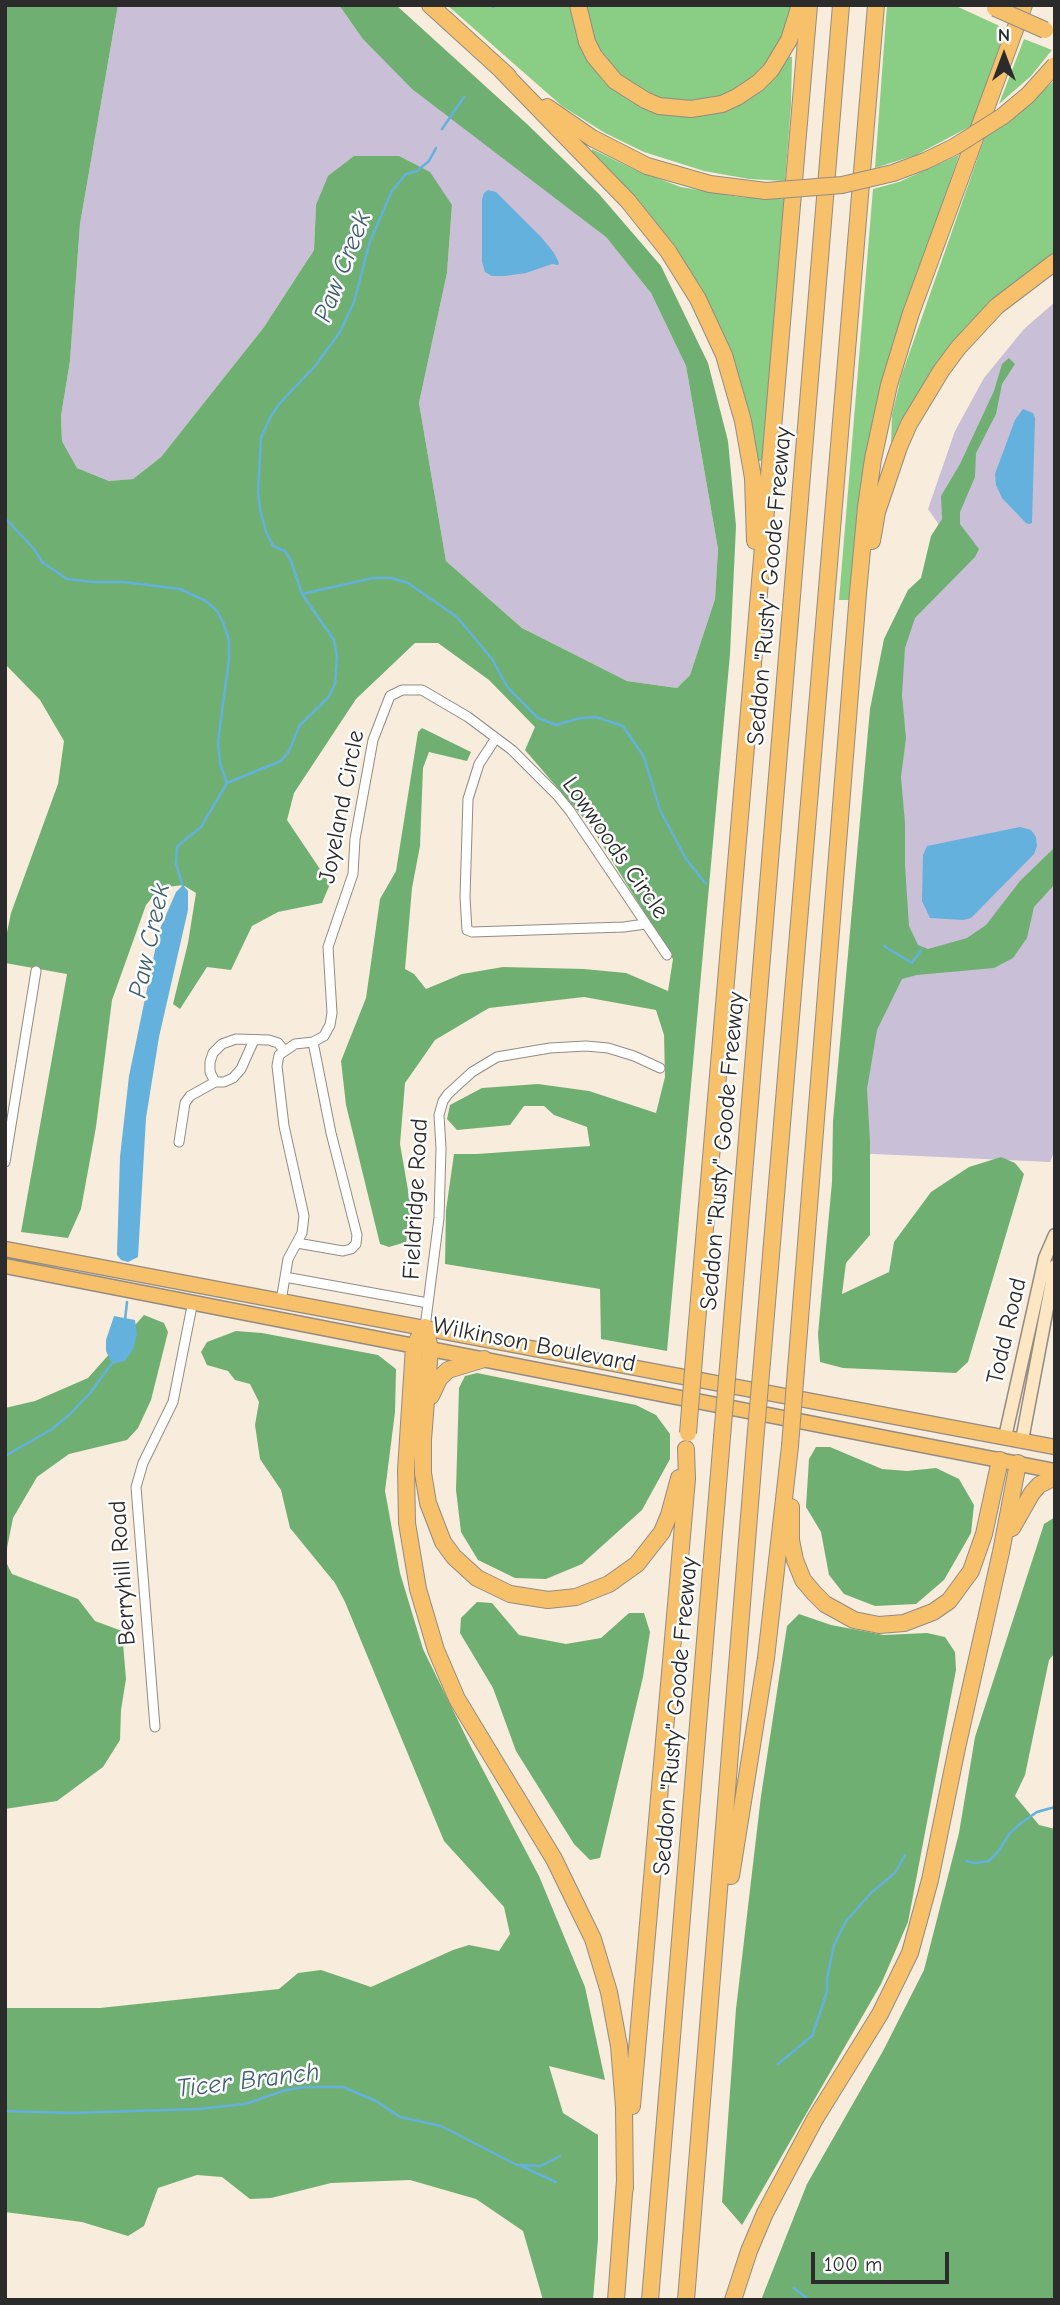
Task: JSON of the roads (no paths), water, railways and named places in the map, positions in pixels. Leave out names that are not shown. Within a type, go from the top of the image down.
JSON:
[{"type":"highway","points":[[430,5],[501,70],[628,201],[683,273],[711,326],[735,390],[749,450],[755,505],[756,613]]},
{"type":"highway","points":[[578,5],[587,42],[603,69],[615,82],[636,96],[659,106],[691,109],[722,104],[758,83],[771,69],[789,40],[800,5]]},
{"type":"highway","points":[[616,2300],[809,5]]},
{"type":"highway","name":"Seddon \"Rusty\" Goode Freeway","points":[[650,2300],[841,5]]},
{"type":"highway","points":[[687,2300],[755,1442],[876,5]]},
{"type":"highway","points":[[714,1975],[762,1683],[790,1446],[868,489],[889,385],[916,301],[1024,5]]},
{"type":"highway","points":[[992,7],[1050,32]]},
{"type":"highway","points":[[501,70],[566,121],[615,152],[678,177],[766,191],[842,186],[893,173],[925,161],[954,147],[1003,116],[1028,95],[1055,65]]},
{"type":"highway","points":[[858,593],[864,586],[877,512],[885,485],[909,424],[925,396],[958,348],[997,306],[1055,262]]},
{"type":"highway","points":[[425,1327],[407,1437],[405,1494],[411,1558],[418,1590],[436,1650],[457,1699],[554,1859],[593,1939],[609,1992],[619,2046],[624,2107],[625,2189]]},
{"type":"highway","points":[[422,1348],[426,1408],[423,1440],[425,1488],[432,1517],[443,1542],[454,1557],[477,1578],[499,1590],[522,1597],[548,1600],[576,1597],[609,1584],[637,1564],[662,1532],[669,1515],[687,1441]]},
{"type":"highway","points":[[426,1408],[439,1379],[448,1370],[484,1359]]},
{"type":"highway","points":[[790,1446],[792,1540],[795,1560],[803,1580],[825,1604],[840,1614],[879,1625],[904,1623],[933,1612],[949,1601],[961,1587],[979,1551],[1000,1460]]},
{"type":"highway","points":[[733,2300],[765,2213],[815,2119],[880,2014],[910,1953],[930,1880],[1018,1463]]},
{"type":"highway","points":[[1001,1552],[1029,1496],[1039,1485],[1055,1477]]},
{"type":"main road","name":"Wilkinson Boulevard","points":[[5,1249],[1055,1447]]},
{"type":"main road","name":"Wilkinson Boulevard","points":[[5,1266],[1055,1471]]},
{"type":"main road","points":[[193,1301],[196,1296],[203,1295],[311,1314],[370,1317]]},
{"type":"main road","points":[[1000,1460],[1005,1437]]},
{"type":"main road","points":[[1018,1463],[1022,1440]]},
{"type":"street","name":"Joyeland Circle","points":[[313,1042],[324,1036],[330,1025],[332,1013],[328,947],[353,874],[355,839],[373,740],[390,696],[402,690],[422,690],[468,717],[496,738]]},
{"type":"street","points":[[496,738],[479,764],[468,799],[465,897],[467,930],[624,927],[645,924]]},
{"type":"street","name":"Lowwoods Circle","points":[[496,738],[535,772],[564,803],[667,955]]},
{"type":"street","points":[[5,1162],[36,971]]},
{"type":"street","points":[[215,1082],[209,1062],[222,1044],[236,1039],[269,1040],[278,1043],[284,1050]]},
{"type":"street","points":[[179,1142],[185,1103],[190,1096],[215,1082],[233,1078],[241,1069],[254,1040]]},
{"type":"street","points":[[281,1301],[288,1259],[302,1233],[303,1216],[284,1126],[277,1066],[279,1055],[284,1050],[295,1044],[313,1042],[331,1133],[358,1235],[351,1250],[297,1243]]},
{"type":"street","name":"Fieldridge Road","points":[[425,1327],[439,1218],[439,1115],[448,1094],[472,1072],[497,1057],[550,1048],[608,1048],[634,1055],[660,1068]]},
{"type":"street","name":"Todd Road","points":[[1005,1437],[1045,1258],[1055,1234]]},
{"type":"street","name":"Todd Road","points":[[1022,1440],[1055,1266]]},
{"type":"street","points":[[285,1277],[428,1303]]},
{"type":"street","name":"Berryhill Road","points":[[155,1727],[136,1487],[143,1463],[173,1402],[193,1301]]},
{"type":"water","points":[[488,190],[496,192],[542,238],[554,253],[558,265],[552,264],[526,273],[505,276],[492,276],[485,272],[482,262],[482,199]]},
{"type":"water","points":[[1023,409],[1033,413],[1035,418],[1032,523],[1029,524],[1002,498],[996,485],[995,474],[1015,420]]},
{"type":"water","points":[[1020,827],[1031,830],[1036,837],[1034,854],[971,918],[930,918],[922,901],[923,855],[927,846]]},
{"type":"water","points":[[183,885],[188,891],[188,910],[159,1037],[146,1118],[138,1257],[128,1262],[117,1255],[120,1157],[129,1076],[159,931],[176,892]]},
{"type":"water","points":[[114,1316],[135,1320],[137,1334],[133,1350],[125,1361],[112,1364],[106,1351],[106,1340]]},
{"type":"waterway","name":"Paw Creek","points":[[442,129],[464,97]]},
{"type":"waterway","name":"Paw Creek","points":[[183,886],[176,864],[177,847],[201,827],[227,783],[281,761],[289,751],[300,725],[328,698],[335,684],[337,657],[334,640],[302,594],[285,551],[273,546],[266,532],[258,492],[261,438],[279,404],[315,366],[340,332],[354,302],[370,241],[392,191],[406,174],[417,171],[429,161],[436,148]]},
{"type":"waterway","points":[[5,518],[35,550],[42,562],[67,579],[180,589],[206,601],[217,611],[229,640],[229,660],[218,741],[220,763],[227,783]]},
{"type":"waterway","points":[[302,594],[373,578],[391,578],[408,583],[457,617],[492,659],[508,688],[538,718],[556,725],[580,718],[596,717],[623,726],[644,757],[660,810],[686,859],[706,884]]},
{"type":"waterway","points":[[884,946],[912,963],[921,950]]},
{"type":"waterway","name":"Paw Creek","points":[[125,1320],[127,1302]]},
{"type":"waterway","name":"Paw Creek","points":[[5,1456],[52,1429],[69,1415],[90,1393],[112,1363]]},
{"type":"waterway","name":"Ticer Branch","points":[[966,1861],[989,1861],[1021,1823],[1037,1812],[1055,1807]]},
{"type":"waterway","name":"Ticer Branch","points":[[778,2064],[812,2036],[827,1992],[834,1945],[846,1921],[872,1892],[895,1873],[905,1855]]},
{"type":"waterway","name":"Ticer Branch","points":[[5,2111],[70,2113],[198,2109],[245,2104],[286,2090],[343,2087],[376,2101],[400,2117],[441,2126],[517,2165],[541,2166],[560,2156]]},
{"type":"waterway","points":[[521,2166],[556,2182]]},
{"type":"waterway","points":[[794,2288],[809,2300]]}]
